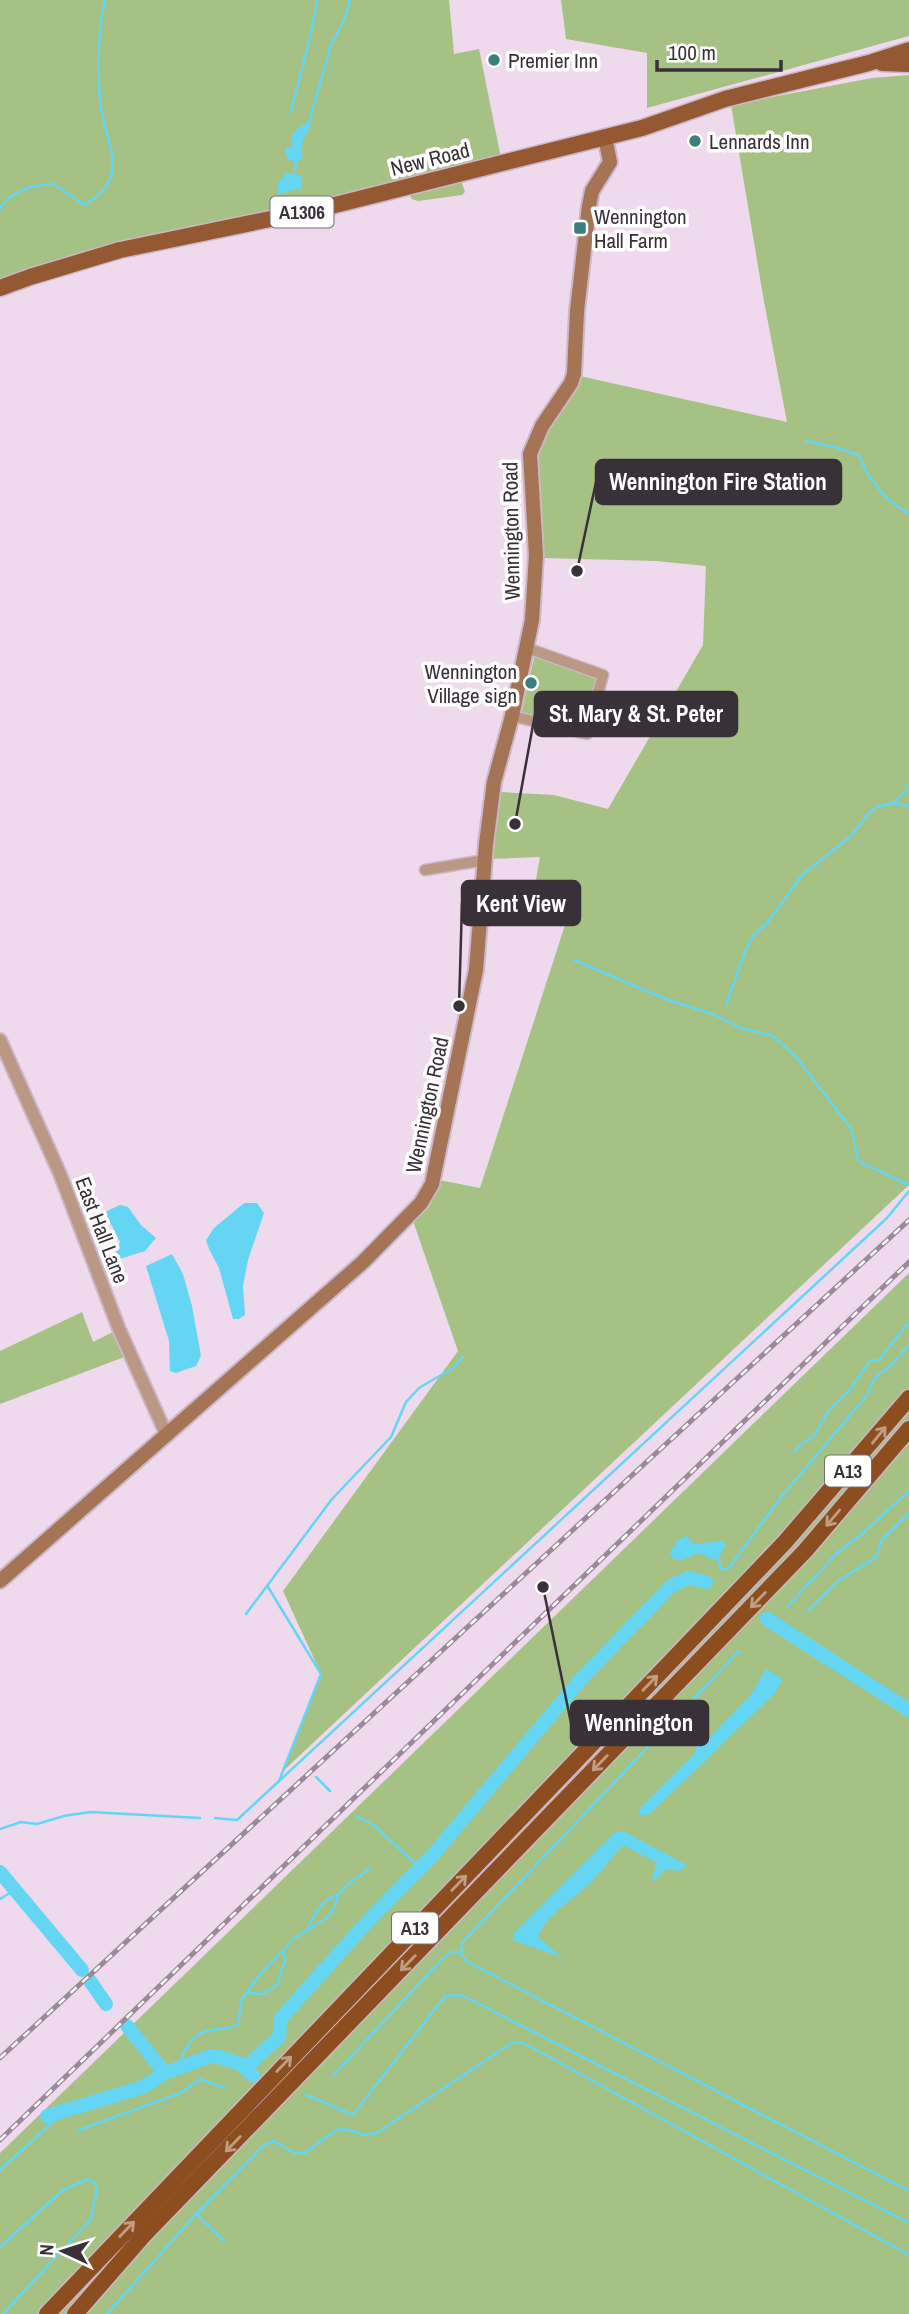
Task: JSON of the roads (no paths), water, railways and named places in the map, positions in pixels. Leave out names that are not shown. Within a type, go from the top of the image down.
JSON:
[{"type":"highway","name":"A13","points":[[47,2314],[785,1542],[909,1398]]},
{"type":"highway","name":"A13","points":[[75,2314],[143,2236],[805,1550],[909,1429]]},
{"type":"main road","name":"New Road","points":[[0,288],[120,250],[319,209],[642,128],[725,99],[869,63],[909,50]]},
{"type":"main road","name":"New Road","points":[[869,63],[909,64]]},
{"type":"main road","name":"Wennington Road","points":[[0,1581],[363,1262],[421,1203],[428,1192],[436,1169],[476,970],[488,816],[527,649],[535,592],[536,555],[530,454],[536,436],[571,383],[574,374],[577,310],[589,206],[592,191],[610,162],[604,137]]},
{"type":"street","points":[[512,716],[587,734],[603,675],[527,649]]},
{"type":"street","points":[[425,870],[485,860]]},
{"type":"street","name":"East Hall Lane","points":[[0,1040],[60,1174],[119,1329],[167,1436]]},
{"type":"water","points":[[312,119],[302,145],[303,157],[296,163],[288,159],[286,148],[292,146],[293,132]]},
{"type":"water","points":[[286,173],[300,175],[302,188],[278,194],[278,183]]},
{"type":"water","points":[[244,1203],[257,1203],[264,1213],[248,1260],[243,1286],[245,1315],[233,1319],[219,1268],[206,1240],[214,1228]]},
{"type":"water","points":[[120,1205],[128,1207],[141,1225],[156,1238],[145,1251],[120,1259],[116,1252],[120,1242],[105,1212]]},
{"type":"water","points":[[172,1254],[183,1274],[201,1356],[196,1366],[176,1373],[170,1371],[169,1341],[146,1266]]},
{"type":"water","points":[[687,1536],[693,1544],[724,1541],[725,1545],[718,1559],[714,1560],[699,1553],[682,1560],[674,1560],[670,1553],[673,1547],[678,1540]]},
{"type":"water","points":[[766,1669],[783,1679],[775,1693],[650,1814],[640,1815],[640,1808],[695,1753],[696,1742],[706,1741],[750,1696]]},
{"type":"water","points":[[618,1831],[625,1832],[687,1865],[679,1871],[666,1869],[654,1881],[652,1878],[657,1863],[625,1846],[620,1848],[591,1882],[553,1915],[542,1929],[538,1937],[563,1958],[513,1940],[514,1933]]},
{"type":"waterway","points":[[0,208],[10,197],[38,186],[53,184],[85,205],[106,187],[112,172],[112,159],[103,119],[98,75],[100,29],[105,0]]},
{"type":"waterway","points":[[291,112],[317,0]]},
{"type":"waterway","points":[[310,119],[332,42],[344,21],[350,0]]},
{"type":"waterway","points":[[294,173],[296,163]]},
{"type":"waterway","points":[[806,441],[859,455],[867,473],[886,498],[909,514]]},
{"type":"waterway","points":[[894,803],[909,787]]},
{"type":"waterway","points":[[726,1005],[753,936],[768,922],[802,875],[851,836],[877,807],[894,803],[909,806]]},
{"type":"waterway","points":[[574,960],[668,1000],[715,1015],[741,1028],[773,1036],[797,1058],[852,1130],[857,1157],[862,1163],[909,1185]]},
{"type":"waterway","points":[[215,1818],[237,1820],[887,1218],[909,1191]]},
{"type":"waterway","points":[[794,1452],[815,1435],[828,1411],[852,1387],[870,1361],[879,1360],[909,1322]]},
{"type":"waterway","points":[[718,1559],[721,1569],[728,1569],[782,1496],[868,1394],[880,1373],[889,1368],[909,1344]]},
{"type":"waterway","points":[[246,1614],[332,1499],[391,1437],[406,1402],[419,1388],[453,1368],[463,1356]]},
{"type":"waterway","points":[[787,1607],[837,1553],[909,1491]]},
{"type":"waterway","points":[[808,1611],[838,1581],[875,1558],[882,1540],[909,1513]]},
{"type":"waterway","points":[[245,2068],[279,2037],[281,2018],[369,1920],[431,1857],[581,1679],[671,1586],[688,1578],[706,1582]]},
{"type":"waterway","points":[[268,1587],[321,1674],[279,1781]]},
{"type":"waterway","points":[[767,1619],[909,1710]]},
{"type":"waterway","points":[[462,1951],[462,1943],[739,1651]]},
{"type":"waterway","points":[[672,1722],[696,1742]]},
{"type":"waterway","points":[[316,1777],[330,1791]]},
{"type":"waterway","points":[[0,1829],[21,1822],[37,1824],[90,1812],[200,1818]]},
{"type":"waterway","points":[[356,1816],[375,1826],[420,1868]]},
{"type":"waterway","points":[[176,2069],[189,2044],[198,2035],[238,2024],[242,1999],[262,1972],[295,1938],[327,1918],[338,1895],[370,1869]]},
{"type":"waterway","points":[[0,1872],[82,1970]]},
{"type":"waterway","points":[[0,1899],[15,1890]]},
{"type":"waterway","points":[[307,1931],[322,1904],[337,1895]]},
{"type":"waterway","points":[[332,2077],[443,1958],[452,1952],[461,1952],[466,1961],[909,2191]]},
{"type":"waterway","points":[[246,1993],[263,1994],[277,1985],[285,1960],[283,1953]]},
{"type":"waterway","points":[[90,1981],[106,2004]]},
{"type":"waterway","points":[[306,2095],[353,2115],[445,1996],[461,1995],[909,2223]]},
{"type":"waterway","points":[[127,2026],[165,2073]]},
{"type":"waterway","points":[[107,2314],[196,2214],[264,2145],[274,2141],[294,2153],[305,2153],[336,2130],[345,2129],[364,2135],[377,2133],[512,2043],[522,2042],[909,2255]]},
{"type":"waterway","points":[[47,2116],[143,2087],[165,2073],[211,2056],[241,2064],[253,2075]]},
{"type":"waterway","points":[[79,2130],[181,2093],[200,2079],[225,2088]]},
{"type":"waterway","points":[[0,2170],[64,2112]]},
{"type":"waterway","points":[[0,2247],[63,2190],[88,2179],[96,2184],[91,2219],[3,2314]]},
{"type":"waterway","points":[[196,2214],[224,2241]]},
{"type":"railway","points":[[0,2058],[909,1220]]},
{"type":"railway","points":[[0,2140],[909,1262]]},
{"type":"place","name":"Premier Inn","points":[[494,60]]},
{"type":"place","name":"Lennards Inn","points":[[695,141]]},
{"type":"place","name":"Wennington Hall Farm","points":[[580,228]]},
{"type":"place","name":"Wennington Fire Station","points":[[577,571]]},
{"type":"place","name":"Wennington Village sign","points":[[531,683]]},
{"type":"place","name":"St. Mary & St. Peter","points":[[515,824]]},
{"type":"place","name":"Kent View","points":[[459,1006]]},
{"type":"place","name":"Wennington","points":[[543,1587]]}]
